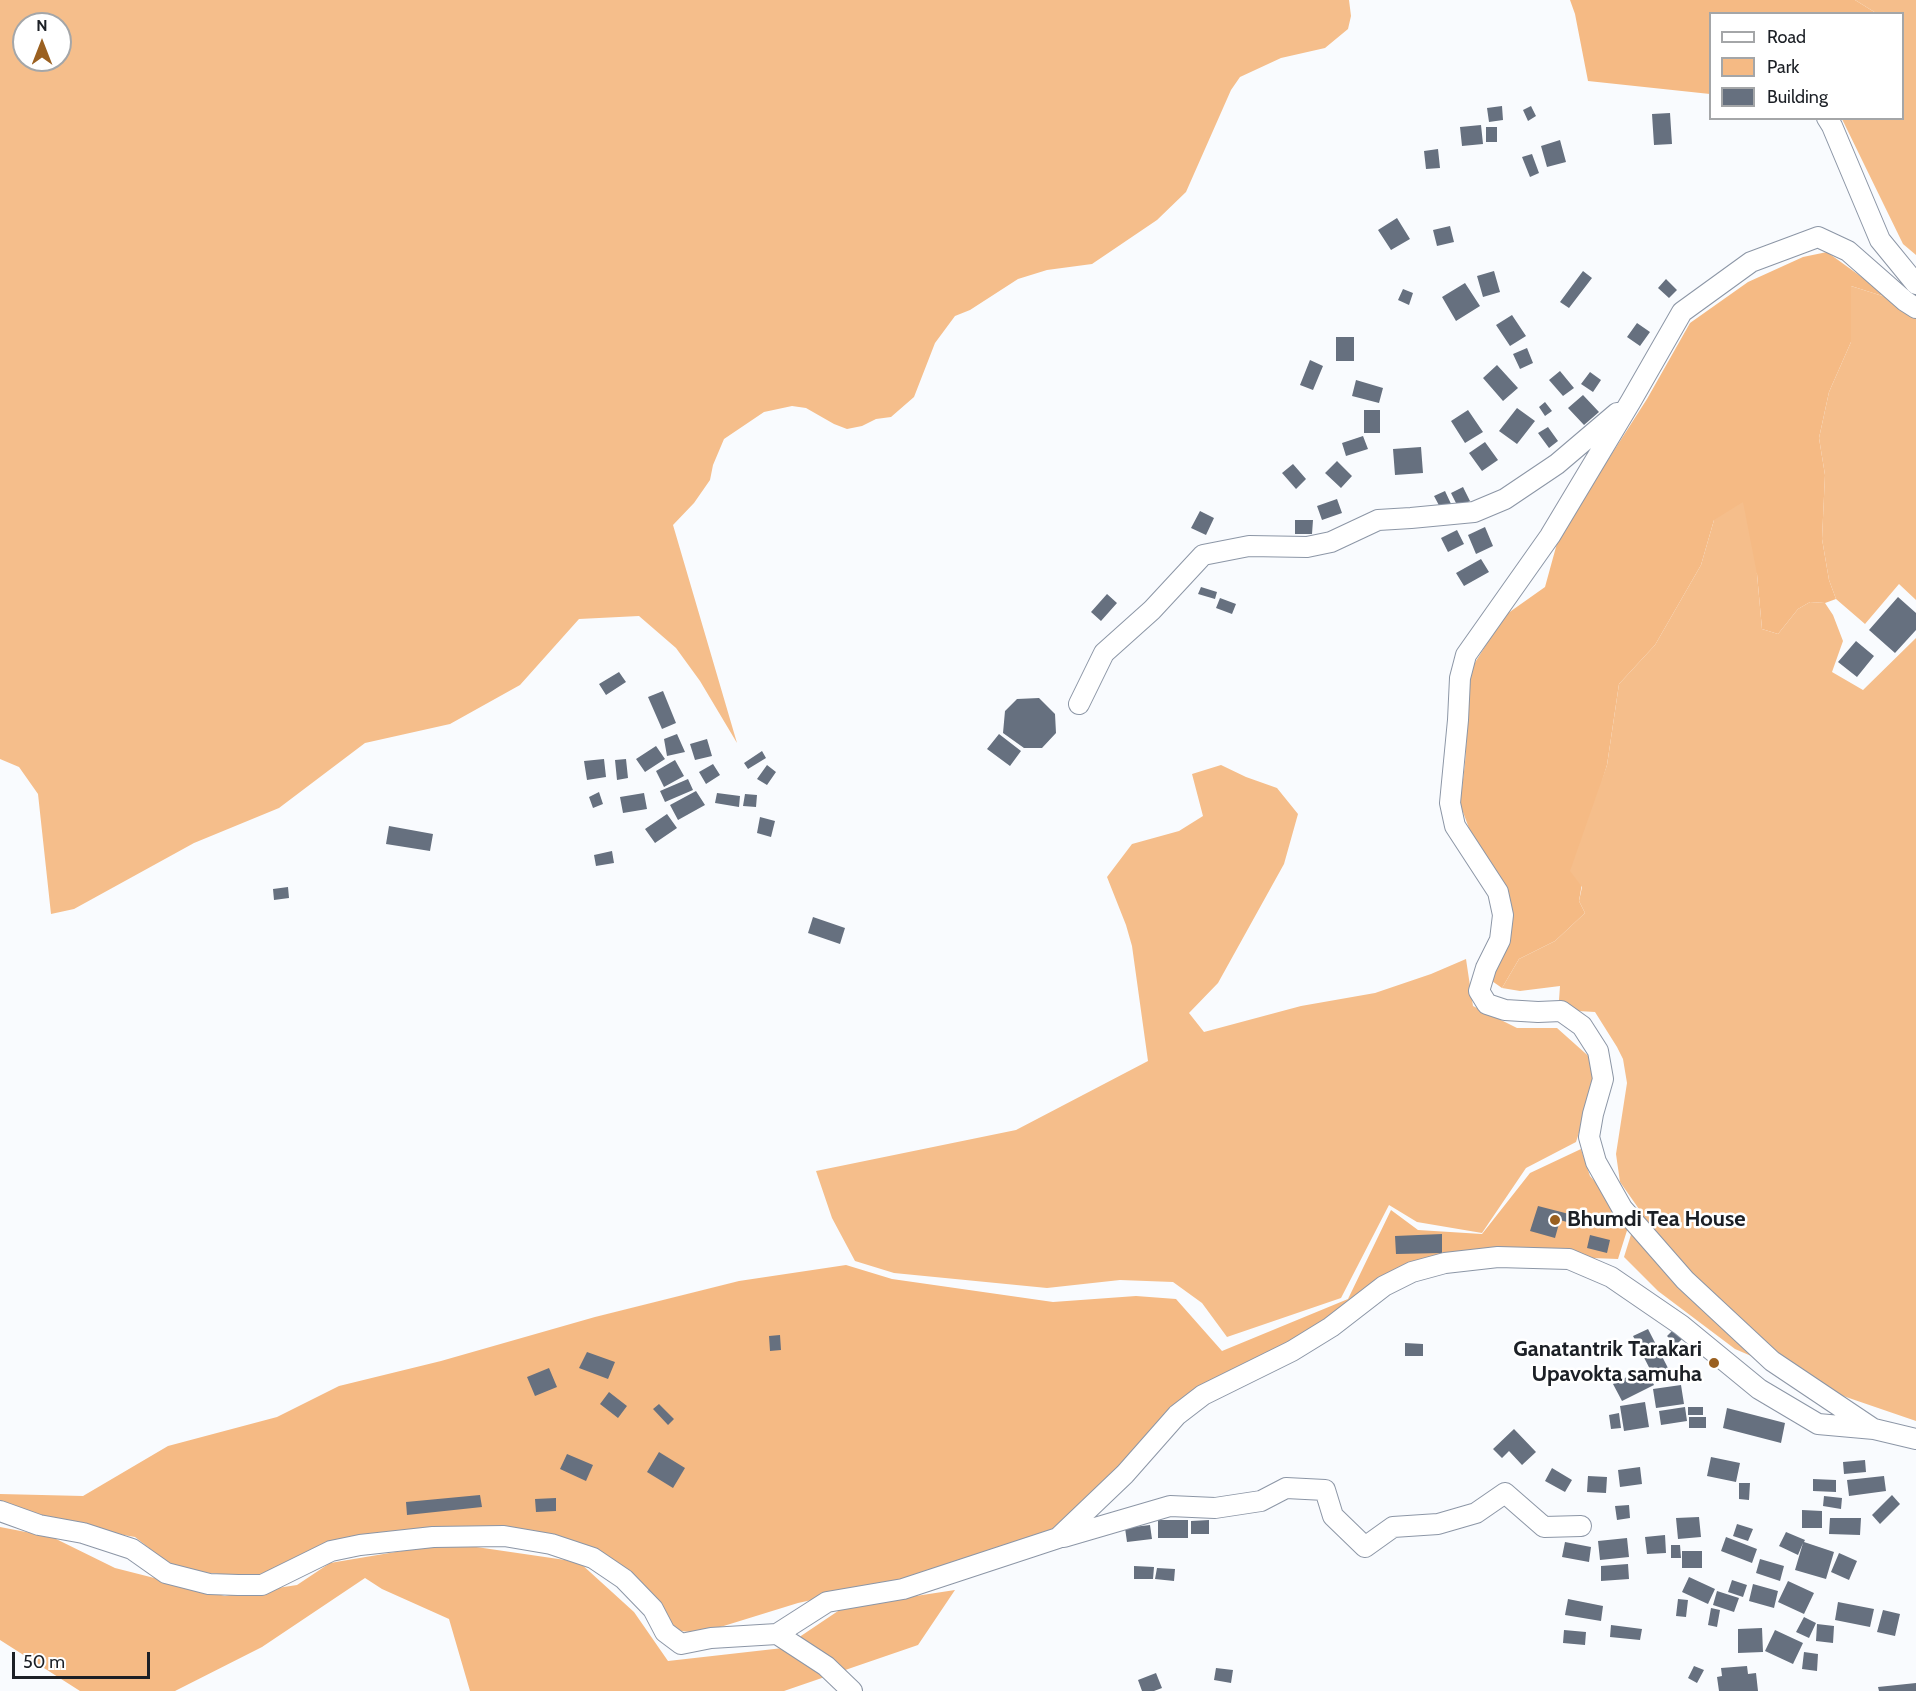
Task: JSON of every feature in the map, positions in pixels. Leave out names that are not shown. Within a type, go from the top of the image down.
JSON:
[{"type":"street","points":[[1828,120],[1880,240],[1916,284]]},
{"type":"street","points":[[1874,1429],[1772,1361],[1685,1280],[1622,1208],[1596,1162],[1589,1137],[1603,1079],[1598,1051],[1582,1026],[1562,1011],[1505,1010],[1487,1004],[1479,991],[1486,968],[1500,940],[1503,915],[1498,892],[1455,826],[1450,803],[1460,678],[1466,655],[1550,536],[1682,312],[1751,262],[1818,237],[1848,251],[1905,302],[1916,308]]},
{"type":"street","points":[[1079,704],[1104,653],[1152,610],[1203,555],[1249,546],[1307,547],[1331,542],[1378,520],[1474,512],[1505,499],[1557,464],[1631,401]]},
{"type":"street","points":[[1058,1538],[1125,1474],[1177,1414],[1203,1395],[1292,1351],[1330,1327],[1384,1286],[1412,1272],[1445,1263],[1498,1257],[1569,1259],[1611,1277],[1681,1325],[1760,1389],[1818,1424],[1874,1429],[1916,1439]]},
{"type":"street","points":[[0,1511],[39,1525],[83,1533],[132,1549],[166,1573],[209,1584],[238,1586],[262,1585],[331,1551],[360,1545],[432,1537],[504,1536],[551,1544],[593,1558],[624,1579],[653,1609],[665,1632],[681,1644],[711,1638],[777,1634],[826,1602],[903,1589],[1058,1538],[1170,1506],[1215,1508],[1261,1501],[1286,1488],[1325,1490],[1333,1516],[1365,1547],[1393,1527],[1438,1524],[1476,1513],[1505,1493],[1544,1527],[1581,1526]]},
{"type":"street","points":[[777,1634],[826,1666],[852,1691]]},
{"type":"green space","points":[[1570,0],[1855,0],[1874,12],[1709,12],[1709,94],[1588,81],[1575,14]]},
{"type":"green space","points":[[1827,252],[1892,299],[1851,286],[1851,342],[1829,392],[1819,438],[1825,475],[1822,539],[1829,580],[1836,599],[1825,603],[1810,602],[1798,609],[1778,634],[1762,629],[1757,574],[1714,520],[1701,565],[1655,645],[1619,684],[1607,765],[1596,801],[1579,901],[1585,913],[1555,941],[1519,959],[1502,988],[1489,979],[1509,898],[1473,839],[1460,804],[1471,669],[1504,616],[1545,587],[1559,536],[1647,399],[1690,323],[1748,282],[1803,257]]},
{"type":"green space","points":[[1581,1149],[1590,1176],[1630,1221],[1618,1259],[1592,1258],[1555,1252],[1409,1263],[1290,1345],[1235,1368],[1199,1390],[1051,1537],[947,1570],[798,1603],[701,1633],[670,1630],[661,1607],[552,1537],[348,1541],[253,1577],[177,1570],[135,1537],[50,1522],[0,1506],[0,1494],[83,1496],[168,1446],[277,1417],[339,1386],[739,1281],[846,1265],[892,1279],[1053,1302],[1136,1296],[1176,1299],[1222,1351],[1348,1299],[1391,1210],[1418,1230],[1482,1234],[1530,1173]]},
{"type":"green space","points":[[0,1527],[52,1537],[115,1568],[225,1596],[297,1585],[330,1563],[449,1543],[579,1562],[634,1612],[668,1661],[783,1648],[844,1607],[955,1590],[918,1645],[784,1691],[470,1691],[449,1619],[382,1589],[365,1578],[262,1647],[175,1691],[80,1691],[0,1640]]},
{"type":"shaded area","points":[[0,0],[1349,0],[1351,16],[1348,29],[1325,48],[1281,58],[1240,77],[1231,90],[1186,192],[1157,220],[1092,264],[1047,270],[1018,279],[970,310],[955,316],[935,343],[914,397],[891,417],[876,419],[862,426],[847,429],[806,408],[792,406],[764,412],[724,439],[713,465],[710,480],[694,503],[673,525],[737,743],[700,681],[676,648],[639,616],[579,619],[520,685],[450,724],[365,743],[279,808],[194,843],[74,909],[51,914],[38,794],[19,767],[0,759]]},
{"type":"shaded area","points":[[1855,0],[1916,0],[1916,255],[1903,244],[1842,120],[1904,120],[1904,12],[1874,12]]},
{"type":"shaded area","points":[[1851,286],[1892,299],[1916,315],[1916,600],[1899,584],[1865,624],[1836,599],[1829,580],[1822,539],[1825,475],[1819,438],[1829,392],[1851,342]]},
{"type":"shaded area","points":[[1743,502],[1757,574],[1762,629],[1778,634],[1798,609],[1810,602],[1825,603],[1833,615],[1843,641],[1832,672],[1863,690],[1916,638],[1916,1421],[1846,1397],[1735,1349],[1658,1291],[1624,1257],[1639,1209],[1620,1182],[1616,1154],[1627,1083],[1623,1059],[1595,1012],[1578,1011],[1559,1000],[1560,986],[1520,991],[1502,988],[1519,959],[1555,941],[1585,913],[1579,901],[1582,887],[1570,871],[1607,765],[1619,684],[1655,645],[1701,565],[1714,520]]},
{"type":"shaded area","points":[[1221,765],[1277,788],[1298,814],[1284,864],[1218,983],[1189,1013],[1204,1032],[1301,1006],[1375,993],[1431,974],[1466,959],[1473,1006],[1517,1028],[1557,1028],[1594,1061],[1600,1079],[1576,1142],[1526,1168],[1482,1233],[1417,1222],[1389,1205],[1341,1298],[1227,1337],[1202,1303],[1173,1282],[1120,1280],[1047,1288],[894,1273],[855,1261],[832,1218],[816,1171],[1016,1130],[1148,1061],[1132,946],[1107,877],[1132,844],[1179,831],[1203,816],[1192,774]]},
{"type":"building","points":[[1502,106],[1503,120],[1489,122],[1487,108]]},
{"type":"building","points":[[1531,106],[1536,116],[1528,121],[1523,110]]},
{"type":"building","points":[[1670,113],[1672,144],[1654,145],[1652,114]]},
{"type":"building","points":[[1481,125],[1483,144],[1462,146],[1460,127]]},
{"type":"building","points":[[1486,127],[1497,127],[1497,142],[1486,142]]},
{"type":"building","points":[[1560,140],[1566,162],[1547,167],[1541,146]]},
{"type":"building","points":[[1438,149],[1440,168],[1426,169],[1424,151]]},
{"type":"building","points":[[1532,154],[1539,173],[1530,177],[1522,157]]},
{"type":"building","points":[[1397,218],[1410,239],[1391,250],[1378,230]]},
{"type":"building","points":[[1450,226],[1454,242],[1437,246],[1433,230]]},
{"type":"building","points":[[1494,271],[1500,292],[1483,297],[1477,276]]},
{"type":"building","points":[[1583,271],[1592,278],[1569,308],[1560,302]]},
{"type":"building","points":[[1666,279],[1677,290],[1669,298],[1658,288]]},
{"type":"building","points":[[1465,283],[1480,306],[1456,321],[1442,297]]},
{"type":"building","points":[[1403,289],[1413,293],[1409,305],[1398,300]]},
{"type":"building","points":[[1512,315],[1526,336],[1510,346],[1496,325]]},
{"type":"building","points":[[1637,323],[1650,332],[1640,346],[1627,337]]},
{"type":"building","points":[[1336,337],[1354,337],[1354,361],[1336,361]]},
{"type":"building","points":[[1527,348],[1533,363],[1520,369],[1513,354]]},
{"type":"building","points":[[1310,360],[1323,366],[1313,390],[1300,385]]},
{"type":"building","points":[[1497,365],[1518,388],[1503,401],[1483,378]]},
{"type":"building","points":[[1560,371],[1574,388],[1563,396],[1549,380]]},
{"type":"building","points":[[1590,372],[1601,380],[1593,392],[1581,384]]},
{"type":"building","points":[[1356,380],[1383,388],[1379,403],[1352,396]]},
{"type":"building","points":[[1583,395],[1599,412],[1584,425],[1568,408]]},
{"type":"building","points":[[1545,402],[1552,411],[1545,416],[1539,407]]},
{"type":"building","points":[[1517,408],[1535,421],[1517,444],[1499,431]]},
{"type":"building","points":[[1364,410],[1380,410],[1380,433],[1364,433]]},
{"type":"building","points":[[1468,410],[1483,432],[1465,443],[1451,421]]},
{"type":"building","points":[[1548,427],[1558,441],[1549,448],[1538,433]]},
{"type":"building","points":[[1363,436],[1368,449],[1346,456],[1342,443]]},
{"type":"building","points":[[1485,442],[1498,460],[1482,471],[1469,453]]},
{"type":"building","points":[[1421,447],[1423,473],[1395,475],[1393,449]]},
{"type":"building","points":[[1337,461],[1352,476],[1341,488],[1325,473]]},
{"type":"building","points":[[1293,464],[1306,479],[1296,489],[1282,473]]},
{"type":"building","points":[[1463,487],[1470,501],[1458,507],[1451,493]]},
{"type":"building","points":[[1445,491],[1452,506],[1442,511],[1434,496]]},
{"type":"building","points":[[1337,499],[1342,513],[1322,520],[1317,506]]},
{"type":"building","points":[[1200,511],[1214,518],[1206,535],[1191,528]]},
{"type":"building","points":[[1295,520],[1313,520],[1312,534],[1295,534]]},
{"type":"building","points":[[1485,527],[1493,546],[1476,554],[1468,535]]},
{"type":"building","points":[[1457,530],[1464,544],[1448,552],[1441,538]]},
{"type":"building","points":[[1481,559],[1489,572],[1464,586],[1456,573]]},
{"type":"building","points":[[1201,587],[1217,592],[1215,599],[1198,594]]},
{"type":"building","points":[[1107,594],[1117,603],[1101,621],[1091,612]]},
{"type":"building","points":[[1898,597],[1916,613],[1916,630],[1895,653],[1869,630]]},
{"type":"building","points":[[1220,598],[1236,604],[1232,614],[1216,608]]},
{"type":"building","points":[[1856,641],[1874,656],[1857,677],[1838,662]]},
{"type":"building","points":[[619,672],[626,682],[606,695],[599,684]]},
{"type":"building","points":[[663,691],[676,723],[662,729],[648,697]]},
{"type":"building","points":[[1039,698],[1055,714],[1056,733],[1042,748],[1024,748],[1003,733],[1005,711],[1017,699]]},
{"type":"building","points":[[677,734],[685,752],[667,756],[664,739]]},
{"type":"building","points":[[999,734],[1021,751],[1010,766],[987,749]]},
{"type":"building","points":[[707,739],[712,756],[695,760],[690,744]]},
{"type":"building","points":[[656,746],[665,759],[645,772],[636,759]]},
{"type":"building","points":[[762,751],[766,758],[748,769],[744,763]]},
{"type":"building","points":[[604,759],[606,777],[587,780],[584,761]]},
{"type":"building","points":[[626,759],[628,778],[617,780],[615,760]]},
{"type":"building","points":[[675,760],[684,776],[664,787],[656,771]]},
{"type":"building","points":[[713,764],[720,775],[706,784],[699,772]]},
{"type":"building","points":[[767,765],[776,772],[767,785],[757,779]]},
{"type":"building","points":[[688,779],[693,790],[665,802],[660,791]]},
{"type":"building","points":[[696,791],[705,805],[678,820],[670,805]]},
{"type":"building","points":[[599,792],[603,804],[593,808],[589,797]]},
{"type":"building","points":[[644,793],[647,809],[623,813],[620,797]]},
{"type":"building","points":[[717,793],[740,796],[739,807],[715,803]]},
{"type":"building","points":[[745,794],[757,795],[756,807],[743,806]]},
{"type":"building","points":[[667,814],[677,828],[655,843],[645,829]]},
{"type":"building","points":[[760,817],[775,821],[771,837],[757,833]]},
{"type":"building","points":[[389,826],[433,834],[430,851],[386,844]]},
{"type":"building","points":[[612,851],[614,863],[596,866],[594,855]]},
{"type":"building","points":[[288,887],[289,898],[274,900],[273,889]]},
{"type":"building","points":[[813,917],[845,928],[840,944],[808,933]]},
{"type":"building","points":[[1538,1206],[1569,1214],[1567,1222],[1560,1220],[1555,1238],[1530,1231]]},
{"type":"building","points":[[1442,1234],[1442,1253],[1396,1254],[1395,1236]]},
{"type":"building","points":[[1590,1235],[1610,1240],[1607,1253],[1587,1248]]},
{"type":"building","points":[[1648,1329],[1669,1370],[1654,1377],[1633,1336]]},
{"type":"building","points":[[1674,1329],[1683,1338],[1676,1345],[1667,1336]]},
{"type":"building","points":[[780,1335],[781,1350],[770,1351],[769,1336]]},
{"type":"building","points":[[1405,1343],[1423,1344],[1423,1356],[1405,1356]]},
{"type":"building","points":[[587,1352],[615,1362],[608,1379],[579,1368]]},
{"type":"building","points":[[549,1368],[557,1387],[535,1396],[527,1377]]},
{"type":"building","points":[[1645,1368],[1654,1385],[1622,1401],[1613,1384]]},
{"type":"building","points":[[1681,1385],[1684,1404],[1656,1408],[1653,1389]]},
{"type":"building","points":[[609,1392],[627,1406],[618,1418],[600,1404]]},
{"type":"building","points":[[1645,1402],[1649,1427],[1624,1431],[1620,1406]]},
{"type":"building","points":[[659,1404],[674,1419],[668,1425],[653,1409]]},
{"type":"building","points":[[1685,1407],[1687,1421],[1661,1425],[1659,1411]]},
{"type":"building","points":[[1688,1407],[1703,1407],[1703,1415],[1688,1415]]},
{"type":"building","points":[[1727,1408],[1785,1423],[1781,1443],[1723,1428]]},
{"type":"building","points":[[1619,1413],[1621,1428],[1611,1429],[1609,1415]]},
{"type":"building","points":[[1689,1417],[1706,1417],[1706,1428],[1689,1428]]},
{"type":"building","points":[[1514,1429],[1536,1452],[1522,1465],[1509,1451],[1502,1458],[1493,1449]]},
{"type":"building","points":[[659,1452],[685,1468],[673,1488],[647,1472]]},
{"type":"building","points":[[567,1454],[593,1465],[586,1481],[560,1469]]},
{"type":"building","points":[[1711,1457],[1740,1463],[1736,1482],[1707,1476]]},
{"type":"building","points":[[1865,1460],[1866,1472],[1844,1474],[1843,1462]]},
{"type":"building","points":[[1640,1467],[1642,1484],[1620,1487],[1618,1470]]},
{"type":"building","points":[[1552,1468],[1572,1480],[1565,1492],[1545,1481]]},
{"type":"building","points":[[1588,1476],[1607,1477],[1606,1493],[1587,1492]]},
{"type":"building","points":[[1884,1476],[1886,1491],[1849,1496],[1847,1480]]},
{"type":"building","points":[[1813,1479],[1836,1480],[1836,1492],[1813,1491]]},
{"type":"building","points":[[1739,1483],[1750,1483],[1749,1500],[1739,1499]]},
{"type":"building","points":[[480,1495],[482,1507],[407,1515],[406,1502]]},
{"type":"building","points":[[1892,1495],[1900,1504],[1880,1524],[1872,1515]]},
{"type":"building","points":[[1824,1496],[1842,1498],[1841,1509],[1823,1506]]},
{"type":"building","points":[[556,1498],[556,1511],[536,1512],[535,1499]]},
{"type":"building","points":[[1629,1505],[1630,1518],[1617,1520],[1615,1506]]},
{"type":"building","points":[[1802,1510],[1822,1511],[1822,1528],[1802,1528]]},
{"type":"building","points":[[1699,1517],[1701,1537],[1678,1539],[1676,1518]]},
{"type":"building","points":[[1830,1518],[1861,1518],[1860,1535],[1829,1534]]},
{"type":"building","points":[[1158,1520],[1188,1520],[1188,1538],[1158,1538]]},
{"type":"building","points":[[1209,1520],[1209,1534],[1191,1534],[1191,1521]]},
{"type":"building","points":[[1737,1524],[1753,1529],[1748,1541],[1733,1536]]},
{"type":"building","points":[[1150,1525],[1152,1539],[1127,1542],[1125,1528]]},
{"type":"building","points":[[1786,1532],[1805,1540],[1804,1542],[1834,1552],[1826,1579],[1795,1570],[1803,1543],[1798,1555],[1779,1546]]},
{"type":"building","points":[[1665,1535],[1666,1553],[1647,1554],[1645,1537]]},
{"type":"building","points":[[1726,1537],[1757,1549],[1752,1563],[1721,1551]]},
{"type":"building","points":[[1627,1538],[1629,1557],[1600,1560],[1598,1541]]},
{"type":"building","points":[[1565,1542],[1591,1547],[1589,1562],[1562,1557]]},
{"type":"building","points":[[1671,1545],[1680,1545],[1681,1558],[1671,1558]]},
{"type":"building","points":[[1682,1551],[1702,1551],[1702,1568],[1682,1568]]},
{"type":"building","points":[[1839,1553],[1857,1561],[1849,1580],[1831,1572]]},
{"type":"building","points":[[1760,1559],[1784,1566],[1780,1581],[1756,1573]]},
{"type":"building","points":[[1628,1564],[1629,1579],[1601,1581],[1601,1566]]},
{"type":"building","points":[[1134,1566],[1154,1567],[1153,1579],[1134,1579]]},
{"type":"building","points":[[1157,1568],[1175,1569],[1174,1581],[1155,1579]]},
{"type":"building","points":[[1689,1577],[1715,1589],[1708,1604],[1682,1592]]},
{"type":"building","points":[[1732,1580],[1747,1585],[1743,1597],[1728,1592]]},
{"type":"building","points":[[1788,1581],[1814,1593],[1804,1614],[1778,1602]]},
{"type":"building","points":[[1753,1584],[1778,1591],[1774,1608],[1749,1601]]},
{"type":"building","points":[[1717,1591],[1739,1598],[1734,1612],[1713,1605]]},
{"type":"building","points":[[1568,1599],[1603,1606],[1601,1621],[1565,1615]]},
{"type":"building","points":[[1678,1599],[1688,1600],[1686,1617],[1676,1616]]},
{"type":"building","points":[[1838,1602],[1874,1609],[1870,1627],[1835,1620]]},
{"type":"building","points":[[1711,1608],[1720,1610],[1717,1627],[1708,1625]]},
{"type":"building","points":[[1883,1610],[1900,1614],[1895,1636],[1877,1632]]},
{"type":"building","points":[[1804,1617],[1816,1623],[1809,1638],[1796,1632]]},
{"type":"building","points":[[1817,1624],[1834,1626],[1833,1643],[1816,1641]]},
{"type":"building","points":[[1611,1625],[1642,1629],[1640,1640],[1610,1637]]},
{"type":"building","points":[[1762,1628],[1763,1652],[1738,1653],[1738,1629]]},
{"type":"building","points":[[1564,1630],[1586,1632],[1585,1645],[1563,1643]]},
{"type":"building","points":[[1775,1630],[1803,1643],[1793,1664],[1765,1651]]},
{"type":"building","points":[[1804,1652],[1818,1654],[1817,1671],[1802,1669]]},
{"type":"building","points":[[1694,1666],[1704,1670],[1697,1683],[1688,1678]]},
{"type":"building","points":[[1747,1666],[1748,1674],[1756,1673],[1758,1691],[1719,1691],[1717,1677],[1722,1676],[1721,1668]]},
{"type":"building","points":[[1216,1668],[1233,1670],[1231,1683],[1214,1680]]},
{"type":"building","points":[[1156,1673],[1162,1688],[1142,1691],[1138,1680]]},
{"type":"building","points":[[1916,1683],[1916,1691],[1879,1691],[1878,1687]]},
{"type":"place","name":"Bhumdi Tea House","points":[[1555,1220]]},
{"type":"place","name":"Ganatantrik Tarakari Upavokta samuha","points":[[1714,1363]]}]
